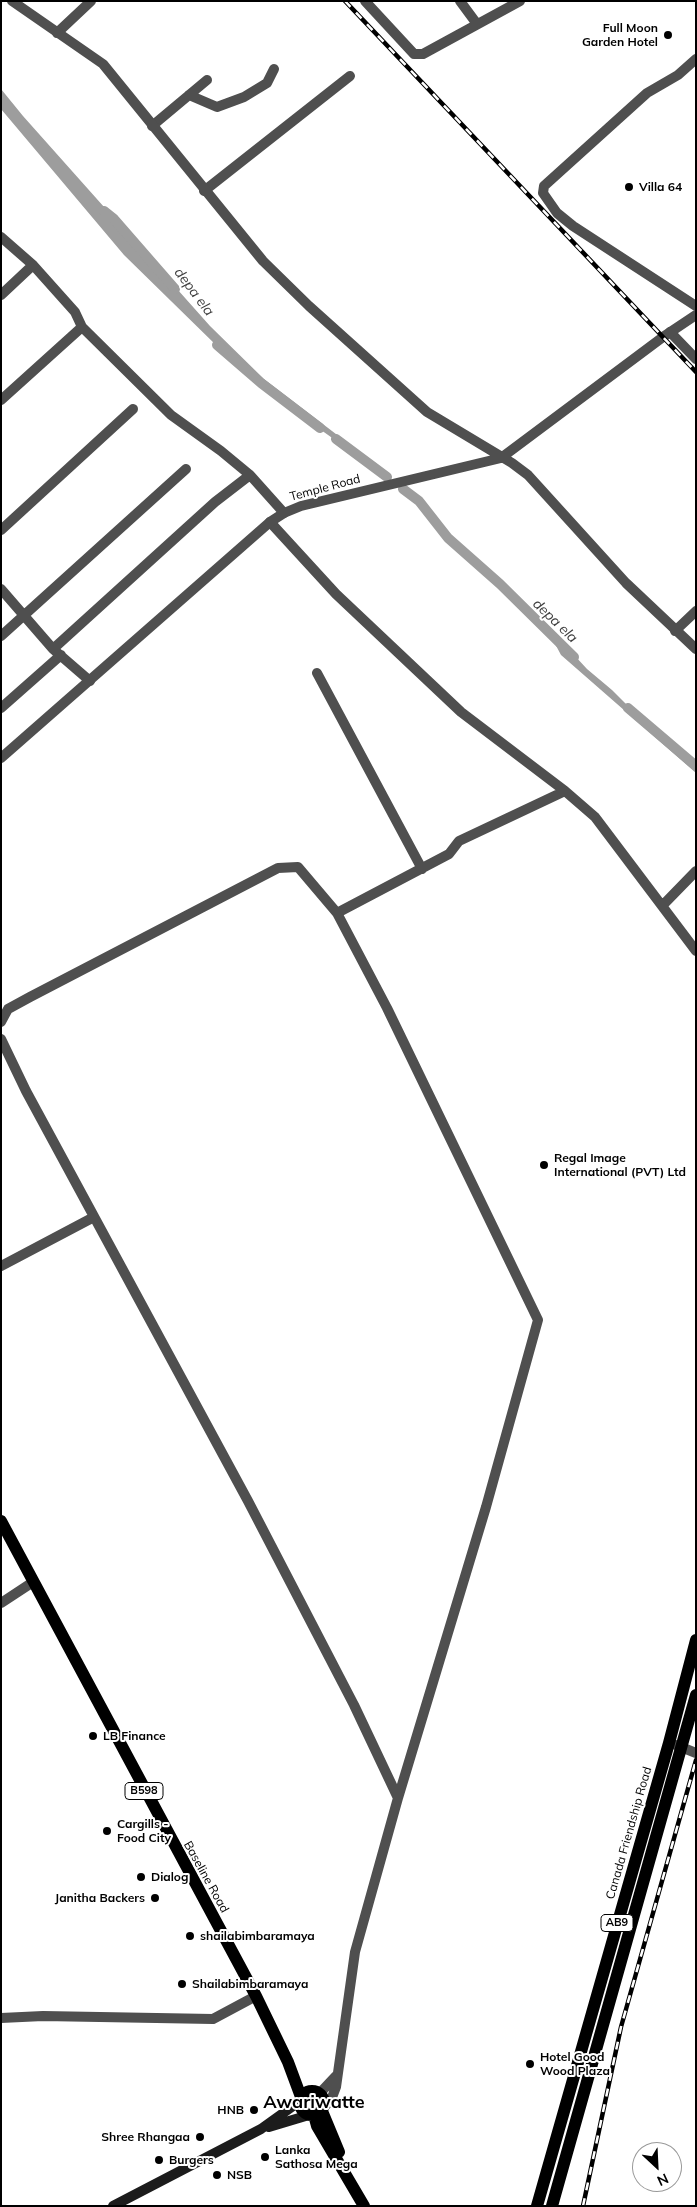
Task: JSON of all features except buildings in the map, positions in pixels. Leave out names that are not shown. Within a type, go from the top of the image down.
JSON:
[{"type":"main road","name":"Baseline Road","points":[[1,1521],[256,1996],[288,2062],[308,2095]]},
{"type":"main road","name":"Canada Friendship Road","points":[[552,2206],[675,1745],[696,1640]]},
{"type":"main road","name":"Canada Friendship Road","points":[[537,2206],[675,1745],[696,1694]]},
{"type":"main road","points":[[308,2095],[302,2110],[317,2112]]},
{"type":"main road","points":[[261,2129],[317,2112],[325,2101],[308,2095]]},
{"type":"main road","points":[[112,2206],[261,2129],[308,2095]]},
{"type":"main road","points":[[317,2112],[347,2176],[364,2206]]},
{"type":"street","points":[[12,1],[103,64],[204,191],[263,261],[376,368],[427,412],[521,469],[539,486],[582,536],[675,631],[696,649]]},
{"type":"street","points":[[58,33],[92,1]]},
{"type":"street","points":[[365,1],[414,54],[423,54],[520,1]]},
{"type":"street","points":[[460,1],[478,24]]},
{"type":"street","points":[[696,59],[678,75],[648,93],[544,186],[543,193],[557,213],[573,226],[696,306]]},
{"type":"street","points":[[189,95],[217,106],[244,97],[267,83],[274,69]]},
{"type":"street","points":[[204,191],[350,76]]},
{"type":"street","points":[[152,126],[207,80]]},
{"type":"street","points":[[2,238],[33,265],[75,312],[82,327],[171,415],[221,451],[250,475],[284,513]]},
{"type":"street","points":[[1,295],[33,265]]},
{"type":"street","name":"Temple Road","points":[[1,758],[270,522],[284,513],[301,506],[502,458],[670,332],[696,315]]},
{"type":"street","points":[[1,400],[82,327]]},
{"type":"street","points":[[670,332],[696,359]]},
{"type":"street","points":[[1,530],[133,410]]},
{"type":"street","points":[[1,636],[186,469]]},
{"type":"street","points":[[1,708],[57,652],[215,502],[250,475]]},
{"type":"street","points":[[270,522],[336,594],[461,712],[565,791],[595,817],[696,951]]},
{"type":"street","points":[[1,589],[57,652],[90,681]]},
{"type":"street","points":[[675,631],[696,612]]},
{"type":"street","points":[[318,673],[422,869]]},
{"type":"street","points":[[337,913],[449,854],[458,841],[565,791]]},
{"type":"street","points":[[1,1022],[8,1009],[278,868],[298,867],[337,913],[387,1008],[538,1320],[486,1507],[398,1798],[355,1952],[334,2094],[317,2112]]},
{"type":"street","points":[[662,906],[696,871]]},
{"type":"street","points":[[1,1038],[26,1091],[253,1509],[354,1705],[398,1798]]},
{"type":"street","points":[[1,1266],[94,1217]]},
{"type":"street","points":[[1,1603],[33,1582]]},
{"type":"street","points":[[675,1745],[696,1753]]},
{"type":"street","points":[[1,2018],[43,2016],[213,2019],[256,1996]]},
{"type":"street","points":[[308,2095],[336,2076]]},
{"type":"shaded area","points":[[1,89],[210,326],[264,379],[349,444],[345,447],[321,430],[295,407],[261,383],[251,379],[241,364],[219,348],[124,255],[1,109]]},
{"type":"shaded area","points":[[553,640],[575,656],[660,738],[696,764],[696,773],[561,655]]},
{"type":"waterway","name":"depa ela","points":[[104,211],[114,219],[175,289]]},
{"type":"waterway","name":"depa ela","points":[[217,345],[261,383],[320,428]]},
{"type":"waterway","name":"depa ela","points":[[336,439],[387,477]]},
{"type":"waterway","name":"depa ela","points":[[403,489],[419,501],[448,538],[500,584],[574,657]]},
{"type":"waterway","name":"depa ela","points":[[628,708],[696,766]]},
{"type":"railway","points":[[345,1],[696,372]]},
{"type":"railway","points":[[583,2206],[621,2027],[696,1760]]},
{"type":"place","name":"Full Moon Garden Hotel","points":[[668,35]]},
{"type":"place","name":"Villa 64","points":[[629,187]]},
{"type":"place","name":"Regal Image International (PVT) Ltd","points":[[544,1165]]},
{"type":"place","name":"LB Finance","points":[[93,1736]]},
{"type":"place","name":"Cargills - Food City","points":[[107,1831]]},
{"type":"place","name":"Dialog","points":[[141,1877]]},
{"type":"place","name":"Janitha Backers","points":[[155,1898]]},
{"type":"place","name":"shailabimbaramaya","points":[[190,1936]]},
{"type":"place","name":"Shailabimbaramaya","points":[[182,1984]]},
{"type":"place","name":"Hotel Good Wood Plaza","points":[[530,2064]]},
{"type":"place","name":"HNB","points":[[254,2110]]},
{"type":"place","name":"Shree Rhangaa","points":[[200,2137]]},
{"type":"place","name":"Lanka Sathosa Mega","points":[[265,2157]]},
{"type":"place","name":"Burgers","points":[[159,2160]]},
{"type":"place","name":"NSB","points":[[217,2175]]},
{"type":"district","name":"Awariwatte","points":[[314,2103]]}]
